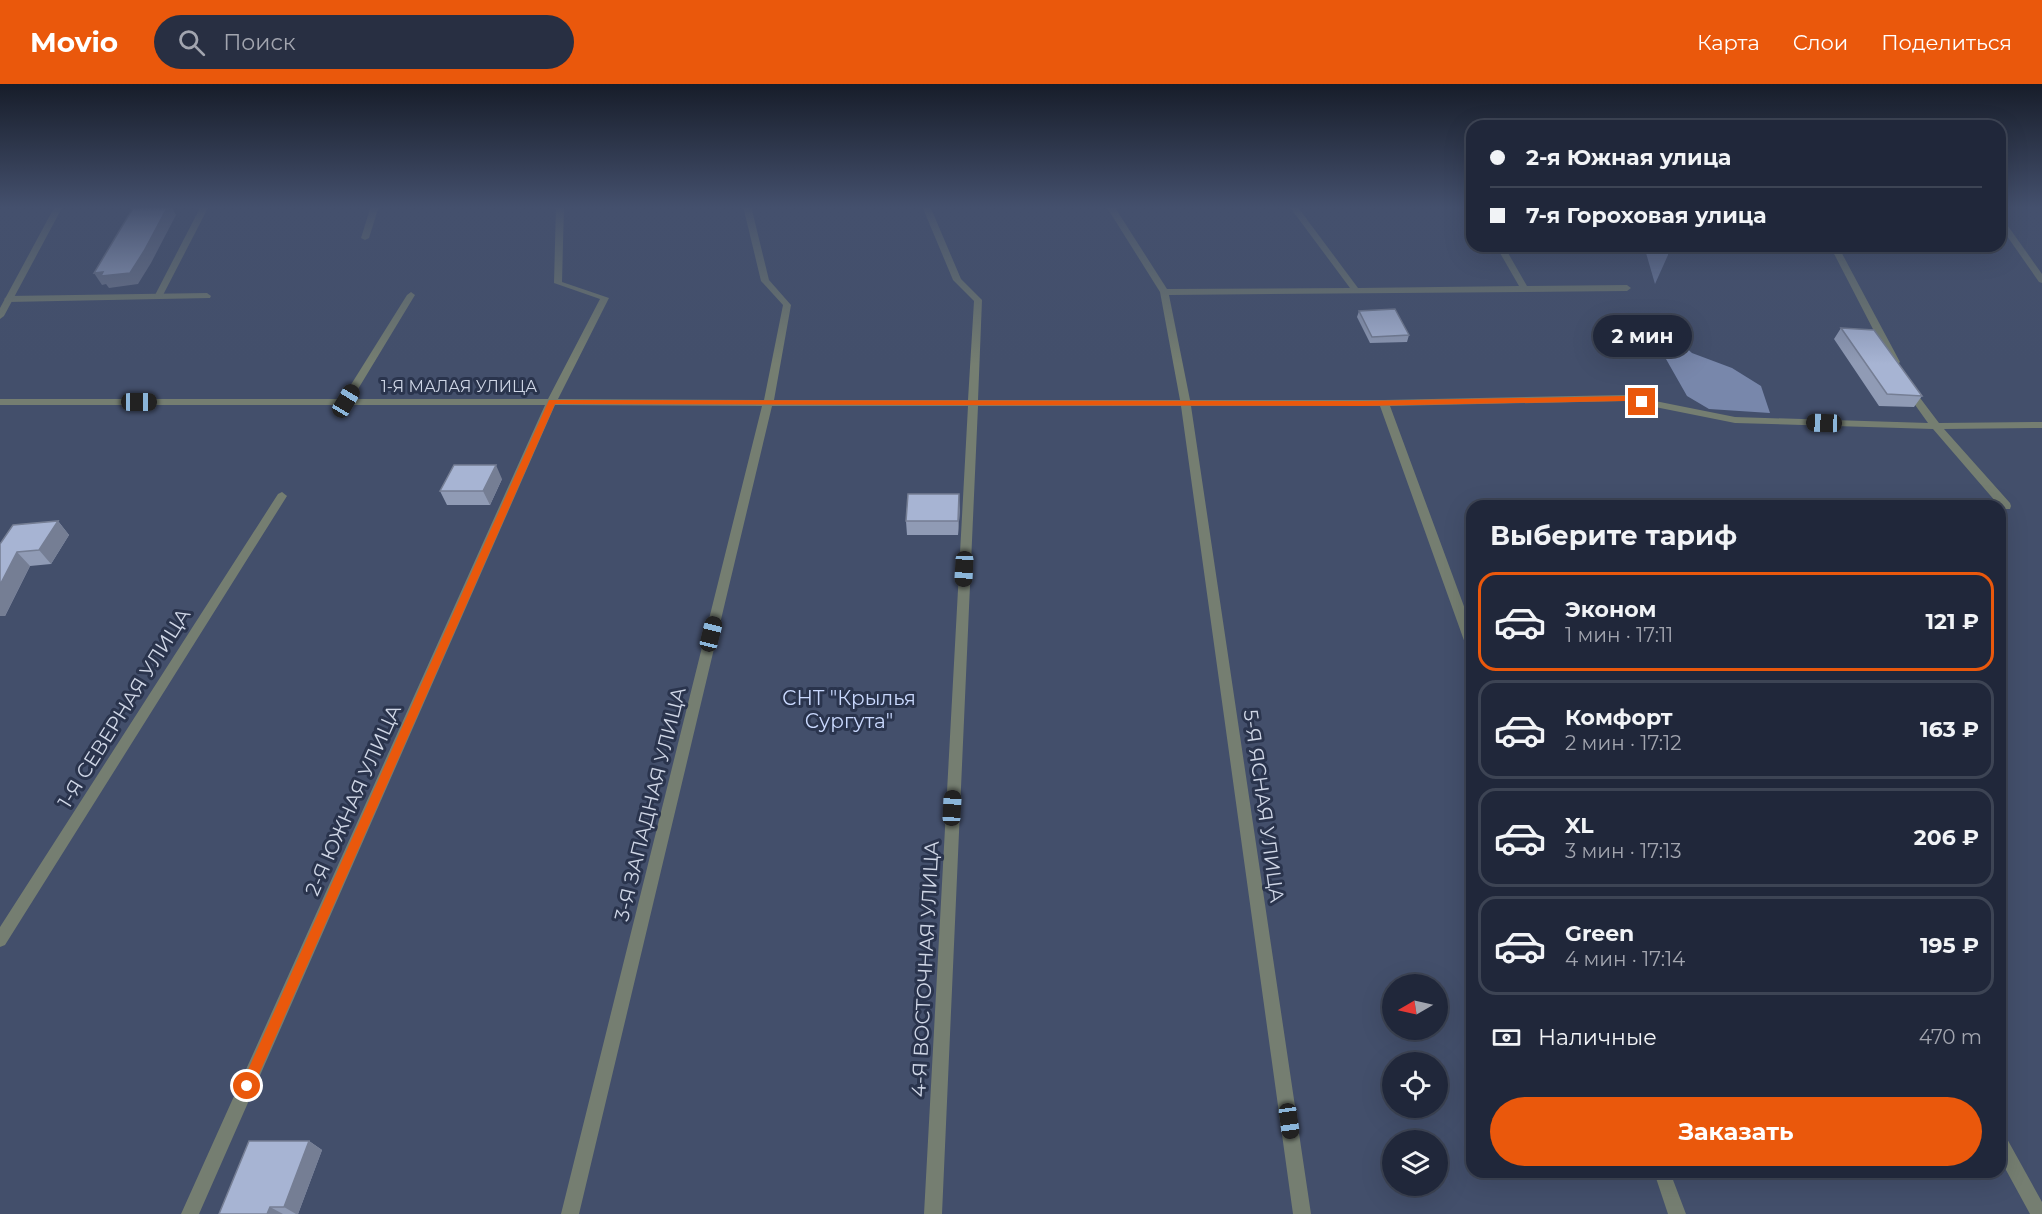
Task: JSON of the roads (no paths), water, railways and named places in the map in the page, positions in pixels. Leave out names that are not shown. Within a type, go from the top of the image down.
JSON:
[{"type":"street","points":[[0,316],[30,259]]},
{"type":"street","points":[[158,297],[178,259]]},
{"type":"street","name":"2-Я ЮЖНАЯ УЛИЦА","points":[[190,1214],[552,401],[605,298],[558,283],[559,259]]},
{"type":"street","name":"3-Я ЗАПАДНАЯ УЛИЦА","points":[[570,1214],[768,403],[788,305],[765,281],[760,259]]},
{"type":"street","name":"4-Я ВОСТОЧНАЯ УЛИЦА","points":[[933,1214],[978,300],[957,280],[948,259]]},
{"type":"street","points":[[1143,259],[1164,292],[1627,288]]},
{"type":"street","points":[[1332,259],[1355,289]]},
{"type":"street","points":[[1507,259],[1525,290]]},
{"type":"street","points":[[1841,259],[1898,368]]},
{"type":"street","points":[[2027,259],[2042,280]]},
{"type":"street","name":"5-Я ЯСНАЯ УЛИЦА","points":[[1164,292],[1186,404],[1302,1214]]},
{"type":"street","name":"1-Я МАЛАЯ УЛИЦА","points":[[346,401],[411,295]]},
{"type":"street","points":[[8,299],[207,296]]},
{"type":"street","points":[[1903,378],[1936,426],[2001,500]]},
{"type":"street","name":"1-Я МАЛАЯ УЛИЦА","points":[[346,401],[1186,404],[1624,398],[1735,420],[1936,426],[2042,425]]},
{"type":"street","points":[[0,402],[346,401]]},
{"type":"street","points":[[1383,403],[1466,630]]},
{"type":"street","name":"1-Я СЕВЕРНАЯ УЛИЦА","points":[[0,940],[282,496]]},
{"type":"street","points":[[2006,1154],[2039,1214]]},
{"type":"street","points":[[1664,1178],[1677,1214]]},
{"type":"park label","name":"CНТ \"Крылья Сургута\"","points":[[849,710]]}]
